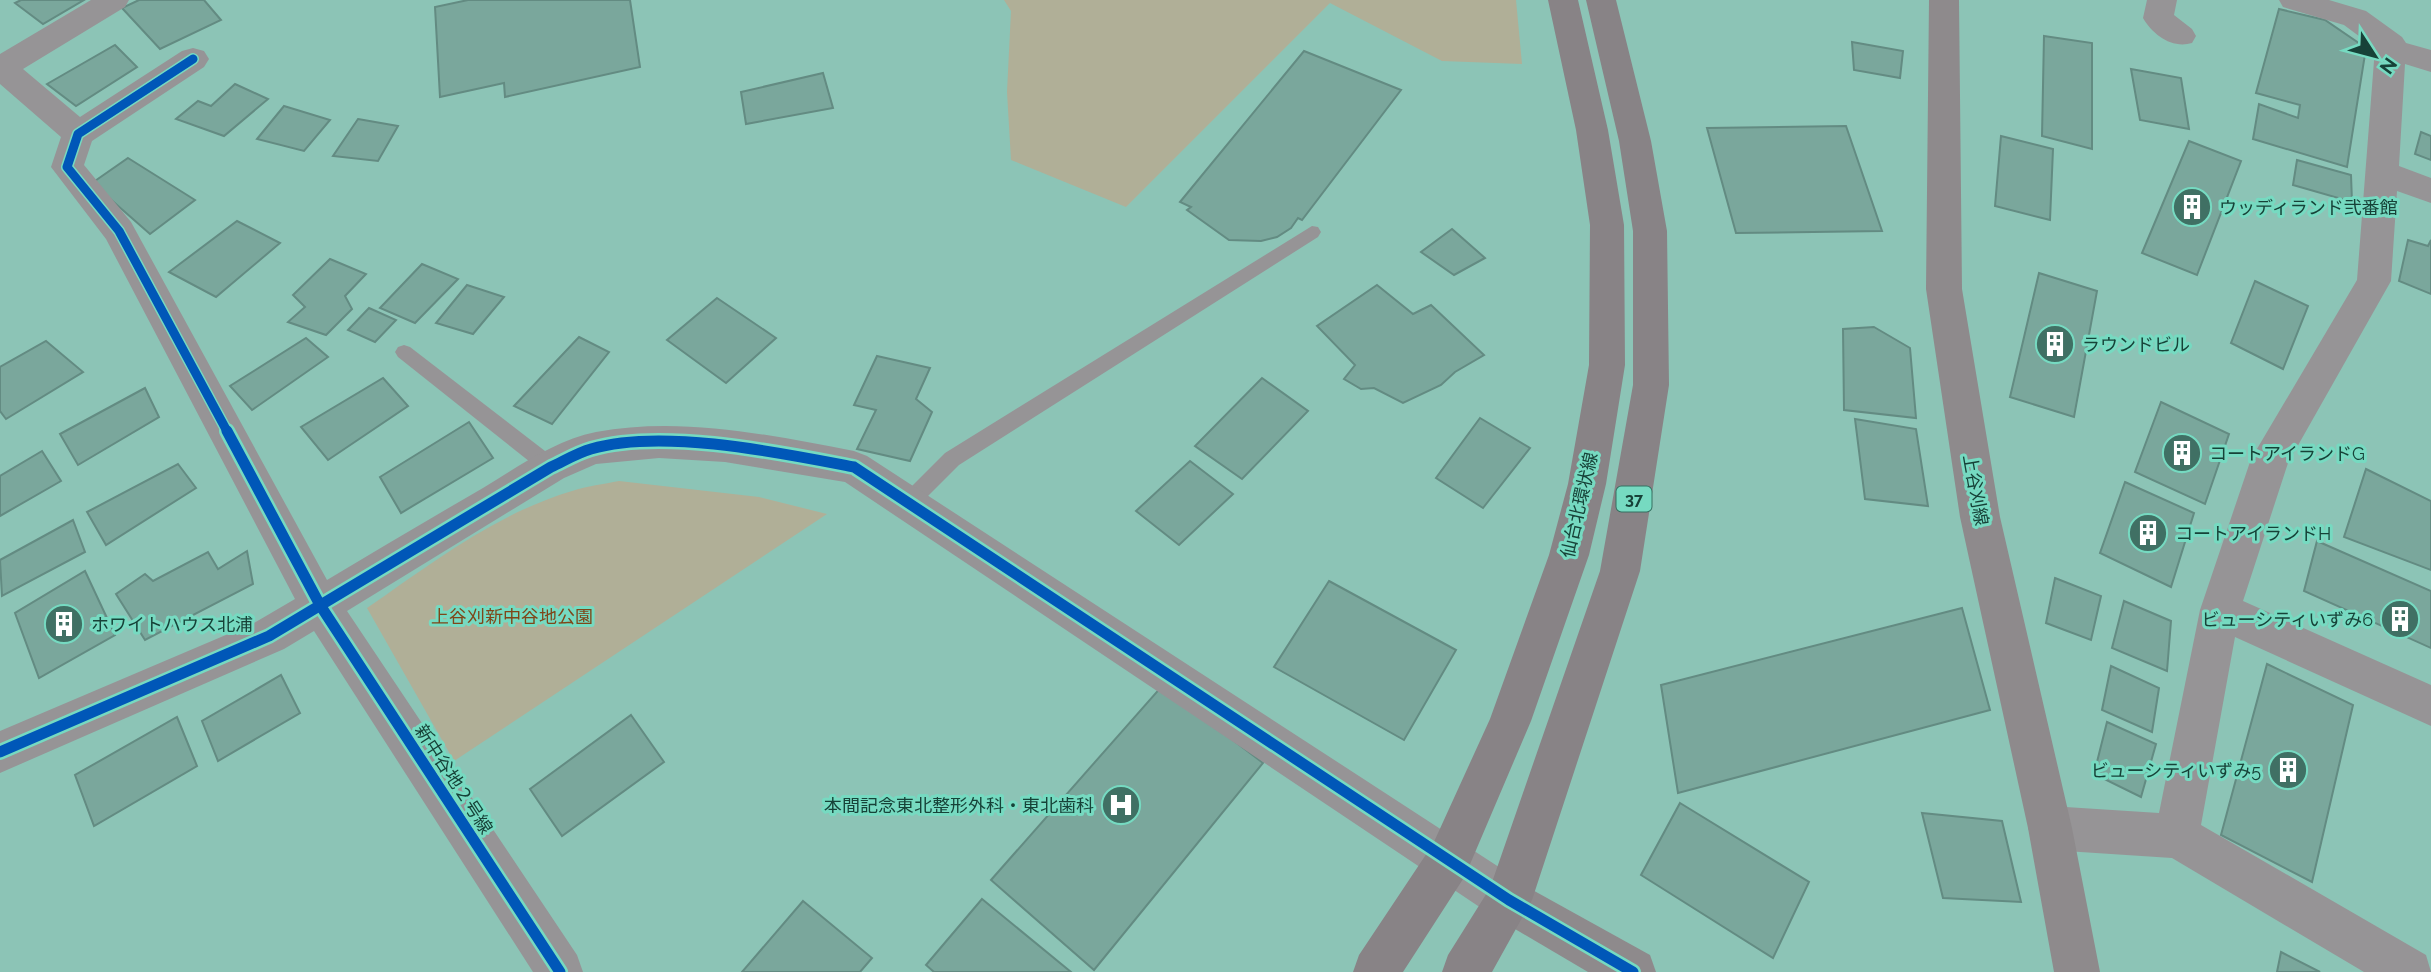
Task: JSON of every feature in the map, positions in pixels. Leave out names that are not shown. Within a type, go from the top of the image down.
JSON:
[{"type":"main road","name":"仙台北環状線","points":[[1376,972],[1448,860],[1510,721],[1569,555],[1587,484],[1607,365],[1607,225],[1592,130],[1563,0]]},
{"type":"main road","name":"37","points":[[1465,972],[1509,900],[1620,571],[1651,386],[1650,231],[1635,141],[1601,0]]},
{"type":"street","points":[[114,0],[1,68],[8,88],[78,134],[193,59]]},
{"type":"street","name":"上谷刈線","points":[[1944,0],[1944,289],[1980,517],[2050,828],[2077,972]]},
{"type":"street","points":[[2162,0],[2158,18],[2181,36]]},
{"type":"street","points":[[2176,835],[2220,610],[2270,459],[2374,281],[2384,173],[2391,44],[2355,18],[2294,0]]},
{"type":"street","points":[[2391,49],[2431,61]]},
{"type":"street","name":"新中谷地２号線","points":[[78,134],[67,167],[119,231],[320,605],[560,972]]},
{"type":"street","points":[[2384,173],[2431,191]]},
{"type":"street","points":[[0,752],[269,636],[551,467],[593,449],[639,444],[695,445],[781,453],[854,467],[1509,900],[1633,972]]},
{"type":"street","points":[[2220,610],[2431,706]]},
{"type":"street","points":[[2050,828],[2176,835],[2409,972]]},
{"type":"lane","points":[[908,503],[952,460],[1312,232]]},
{"type":"lane","points":[[404,352],[551,467]]},
{"type":"green space","points":[[1004,0],[1516,0],[1522,64],[1442,61],[1330,3],[1126,207],[1011,160],[1007,92],[1011,11]]},
{"type":"green space","name":"上谷刈新中谷地公園","points":[[619,481],[759,497],[827,514],[454,761],[367,608],[490,526],[572,491]]},
{"type":"building","points":[[21,0],[84,0],[43,24],[15,3]]},
{"type":"building","points":[[139,0],[204,0],[221,20],[160,49],[122,8]]},
{"type":"building","points":[[468,0],[630,0],[640,67],[505,97],[504,83],[440,97],[435,7]]},
{"type":"building","points":[[2279,9],[2325,20],[2366,48],[2347,167],[2253,139],[2259,104],[2298,118],[2300,105],[2256,93]]},
{"type":"building","points":[[2044,36],[2092,43],[2092,149],[2042,136]]},
{"type":"building","points":[[1852,42],[1903,51],[1900,78],[1854,70]]},
{"type":"building","points":[[115,45],[137,67],[76,106],[47,84]]},
{"type":"building","points":[[1304,51],[1401,90],[1302,220],[1298,218],[1291,228],[1277,237],[1261,241],[1229,240],[1187,210],[1191,207],[1180,202]]},
{"type":"building","points":[[2131,69],[2181,78],[2189,129],[2140,120]]},
{"type":"building","points":[[823,73],[833,108],[746,124],[741,92]]},
{"type":"building","points":[[235,84],[268,99],[224,136],[176,119],[198,101],[211,106]]},
{"type":"building","points":[[284,106],[330,120],[304,151],[257,139]]},
{"type":"building","points":[[358,119],[398,126],[378,161],[333,156]]},
{"type":"building","points":[[1846,126],[1882,231],[1736,233],[1707,128]]},
{"type":"building","points":[[2421,132],[2431,136],[2431,160],[2415,154]]},
{"type":"building","points":[[2001,136],[2053,149],[2050,220],[1995,206]]},
{"type":"building","name":"ウッディランド弐番館","points":[[2189,141],[2241,161],[2197,275],[2142,253]]},
{"type":"building","points":[[128,158],[195,200],[150,234],[92,183]]},
{"type":"building","points":[[2297,160],[2351,175],[2352,202],[2293,185]]},
{"type":"building","points":[[237,221],[280,243],[216,297],[169,272]]},
{"type":"building","points":[[1452,229],[1485,258],[1454,275],[1421,252]]},
{"type":"building","points":[[2408,240],[2428,246],[2431,240],[2431,294],[2399,281]]},
{"type":"building","points":[[330,259],[366,274],[345,296],[352,309],[326,335],[288,322],[305,307],[293,295]]},
{"type":"building","points":[[422,264],[458,279],[415,323],[380,308]]},
{"type":"building","name":"ラウンドビル","points":[[2039,273],[2097,291],[2074,417],[2010,397]]},
{"type":"building","points":[[2255,281],[2308,306],[2283,369],[2231,343]]},
{"type":"building","points":[[467,285],[504,297],[473,334],[436,323]]},
{"type":"building","points":[[1377,285],[1413,314],[1431,305],[1484,355],[1455,372],[1441,385],[1403,403],[1374,388],[1361,389],[1344,379],[1355,365],[1317,326]]},
{"type":"building","points":[[717,298],[776,338],[726,383],[667,340]]},
{"type":"building","points":[[369,308],[396,320],[375,342],[348,330]]},
{"type":"building","points":[[1874,327],[1910,348],[1916,418],[1844,410],[1843,329]]},
{"type":"building","points":[[579,337],[609,352],[552,424],[514,406]]},
{"type":"building","points":[[306,338],[328,357],[252,410],[230,386]]},
{"type":"building","points":[[46,341],[83,372],[6,419],[0,411],[0,367]]},
{"type":"building","points":[[877,356],[930,368],[916,399],[932,412],[910,461],[857,449],[876,410],[854,405]]},
{"type":"building","points":[[383,378],[408,406],[328,460],[301,427]]},
{"type":"building","points":[[1262,378],[1308,411],[1242,479],[1195,446]]},
{"type":"building","points":[[145,388],[159,417],[78,465],[60,434]]},
{"type":"building","name":"コートアイランドG","points":[[2161,402],[2229,434],[2205,504],[2135,472]]},
{"type":"building","points":[[1480,418],[1530,448],[1483,508],[1436,478]]},
{"type":"building","points":[[1855,419],[1916,429],[1928,506],[1865,499]]},
{"type":"building","points":[[469,422],[493,458],[401,513],[380,477]]},
{"type":"building","points":[[42,451],[61,481],[0,516],[0,476]]},
{"type":"building","points":[[1190,461],[1233,494],[1179,545],[1136,511]]},
{"type":"building","points":[[178,464],[196,488],[106,545],[87,512]]},
{"type":"building","points":[[2366,469],[2431,501],[2431,570],[2344,537]]},
{"type":"building","name":"コートアイランドH","points":[[2125,482],[2194,513],[2171,587],[2100,553]]},
{"type":"building","points":[[73,520],[85,552],[2,596],[0,560]]},
{"type":"building","name":"ビューシティいずみ6","points":[[2317,541],[2431,591],[2431,648],[2304,591]]},
{"type":"building","points":[[247,551],[253,584],[145,640],[116,594],[145,574],[153,581],[208,552],[218,569]]},
{"type":"building","name":"ホワイトハウス北浦","points":[[85,571],[115,635],[39,678],[15,613]]},
{"type":"building","points":[[2055,578],[2101,596],[2091,640],[2046,623]]},
{"type":"building","points":[[1329,581],[1456,650],[1404,740],[1274,667]]},
{"type":"building","points":[[2124,601],[2171,621],[2167,671],[2112,648]]},
{"type":"building","points":[[1962,608],[1990,710],[1678,793],[1661,685]]},
{"type":"building","name":"ビューシティいずみ5","points":[[2267,664],[2353,705],[2312,882],[2221,835]]},
{"type":"building","points":[[2111,666],[2159,688],[2152,732],[2102,710]]},
{"type":"building","points":[[281,675],[300,713],[218,761],[202,721]]},
{"type":"building","points":[[1162,686],[1263,763],[1094,970],[991,880]]},
{"type":"building","points":[[631,715],[664,762],[562,836],[530,789]]},
{"type":"building","points":[[177,717],[197,766],[94,826],[75,775]]},
{"type":"building","points":[[2107,722],[2156,744],[2141,797],[2094,774]]},
{"type":"building","points":[[1680,803],[1809,882],[1773,958],[1641,875]]},
{"type":"building","points":[[1922,813],[2002,821],[2021,902],[1943,898]]},
{"type":"building","points":[[982,899],[1071,972],[934,972],[926,965]]},
{"type":"building","points":[[803,901],[872,958],[860,972],[742,972]]},
{"type":"building","points":[[2281,952],[2320,972],[2277,972]]},
{"type":"cycle path","points":[[193,59],[78,134],[67,167],[119,231],[320,605],[560,972]]},
{"type":"cycle path","points":[[0,752],[269,636],[551,467],[585,451],[627,444],[659,443],[692,443],[759,450],[854,467],[1509,900],[1633,972]]},
{"type":"place","name":"ウッディランド弐番館","points":[[2192,207]]},
{"type":"place","name":"ラウンドビル","points":[[2055,344]]},
{"type":"place","name":"コートアイランドG","points":[[2182,453]]},
{"type":"place","name":"コートアイランドH","points":[[2148,533]]},
{"type":"place","name":"ビューシティいずみ6","points":[[2400,619]]},
{"type":"place","name":"ホワイトハウス北浦","points":[[64,624]]},
{"type":"place","name":"ビューシティいずみ5","points":[[2288,770]]},
{"type":"place","name":"本間記念東北整形外科・東北歯科","points":[[1121,805]]}]
